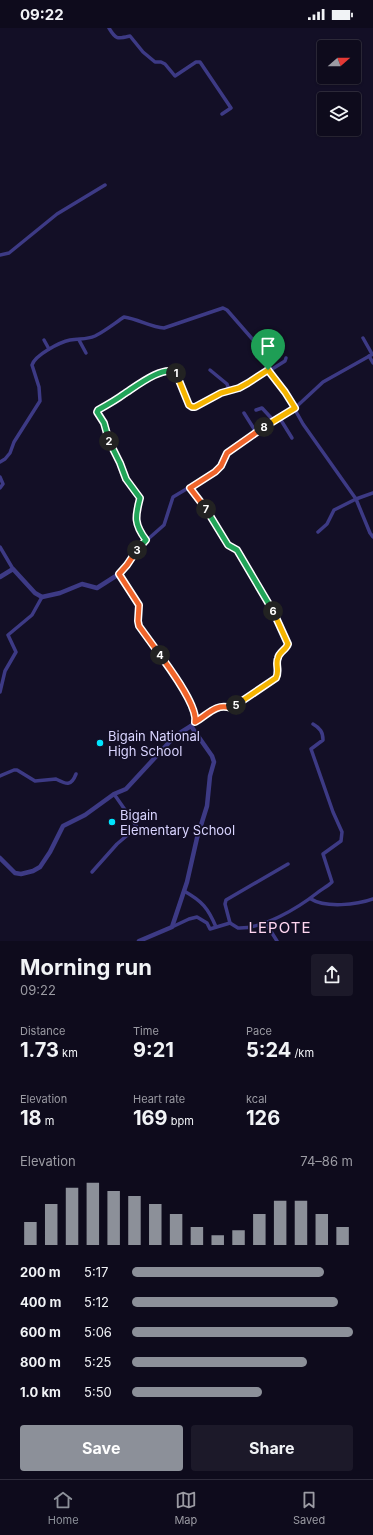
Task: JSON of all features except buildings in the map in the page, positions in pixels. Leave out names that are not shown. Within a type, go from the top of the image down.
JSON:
[{"type":"street","points":[[109,28],[115,36],[120,38],[130,36],[142,52],[155,62],[165,64],[175,76],[196,62],[200,62],[231,108],[222,114]]},
{"type":"street","points":[[0,255],[9,253],[57,214],[105,185]]},
{"type":"street","points":[[0,462],[5,459],[10,452],[14,442],[40,401],[40,387],[32,362],[49,349],[70,340],[79,340],[96,336],[124,317],[164,328],[223,308],[227,310],[252,338],[268,370],[285,392],[303,424],[356,499],[370,534],[373,537]]},
{"type":"street","points":[[363,338],[373,363]]},
{"type":"street","points":[[44,340],[49,349]]},
{"type":"street","points":[[79,340],[86,353]]},
{"type":"street","points":[[0,547],[13,569],[35,593],[42,597],[60,593],[82,584],[97,588],[119,574],[139,547],[164,525],[173,497],[215,472],[221,466],[227,453],[274,420],[295,408],[324,382],[371,355]]},
{"type":"street","points":[[146,540],[136,523],[136,510],[139,497],[126,479],[120,463],[109,442],[104,423],[97,411],[154,375],[168,371],[173,371],[178,375],[189,405],[195,407],[228,390],[239,388],[285,361],[286,358]]},
{"type":"street","points":[[210,370],[227,384],[228,390]]},
{"type":"street","points":[[256,410],[262,408],[274,420]]},
{"type":"street","points":[[244,413],[256,432]]},
{"type":"street","points":[[279,417],[292,438]]},
{"type":"street","points":[[0,476],[3,484],[0,488]]},
{"type":"street","points":[[0,858],[15,872],[21,874],[33,871],[40,867],[62,826],[85,815],[114,794],[126,789],[175,736],[218,707],[222,706],[233,708],[276,678],[278,675],[278,656],[288,644],[270,602],[237,550],[228,545],[212,518],[190,488]]},
{"type":"street","points":[[318,532],[327,524],[334,510],[356,499],[373,493]]},
{"type":"street","points":[[0,576],[13,569]]},
{"type":"street","points":[[119,574],[139,605],[139,626],[183,689],[195,713],[193,724],[210,752],[214,762],[210,776],[207,806],[184,891],[172,927]]},
{"type":"street","points":[[0,692],[3,676],[16,652],[8,635],[32,615],[42,597]]},
{"type":"street","points":[[288,864],[226,900],[225,904],[230,922],[238,928],[244,928],[265,922],[310,899],[332,882],[323,854],[341,841],[342,832],[333,812],[311,748],[322,740],[322,732],[319,727],[313,724]]},
{"type":"street","points":[[0,776],[17,770],[35,781],[56,779],[63,784],[66,784],[70,782],[76,774]]},
{"type":"street","points":[[92,872],[116,844],[137,827],[114,794]]},
{"type":"street","points":[[184,891],[205,906],[216,927]]},
{"type":"street","points":[[310,899],[321,904],[347,905],[373,899]]},
{"type":"street","points":[[139,941],[197,917],[207,922],[210,929],[230,922]]},
{"type":"street","points":[[265,922],[277,941]]},
{"type":"place","name":"Bigain National High School","points":[[100,743]]},
{"type":"place","name":"Bigain Elementary School","points":[[112,822]]},
{"type":"district","name":"LEPOTE","points":[[280,928]]},
{"type":"route","points":[[268,370],[295,408],[244,440],[227,453],[221,466],[215,472],[190,488],[212,518],[228,545],[237,550],[257,584],[270,602],[288,644],[287,648],[278,656],[278,675],[276,678],[233,708],[225,706],[218,707],[195,722],[195,713],[187,696],[161,655],[139,626],[139,605],[119,574],[146,540],[136,523],[136,510],[139,497],[126,479],[107,437],[104,423],[97,411],[154,375],[168,371],[173,371],[178,375],[189,405],[195,407],[221,393],[239,388],[268,370]]}]
